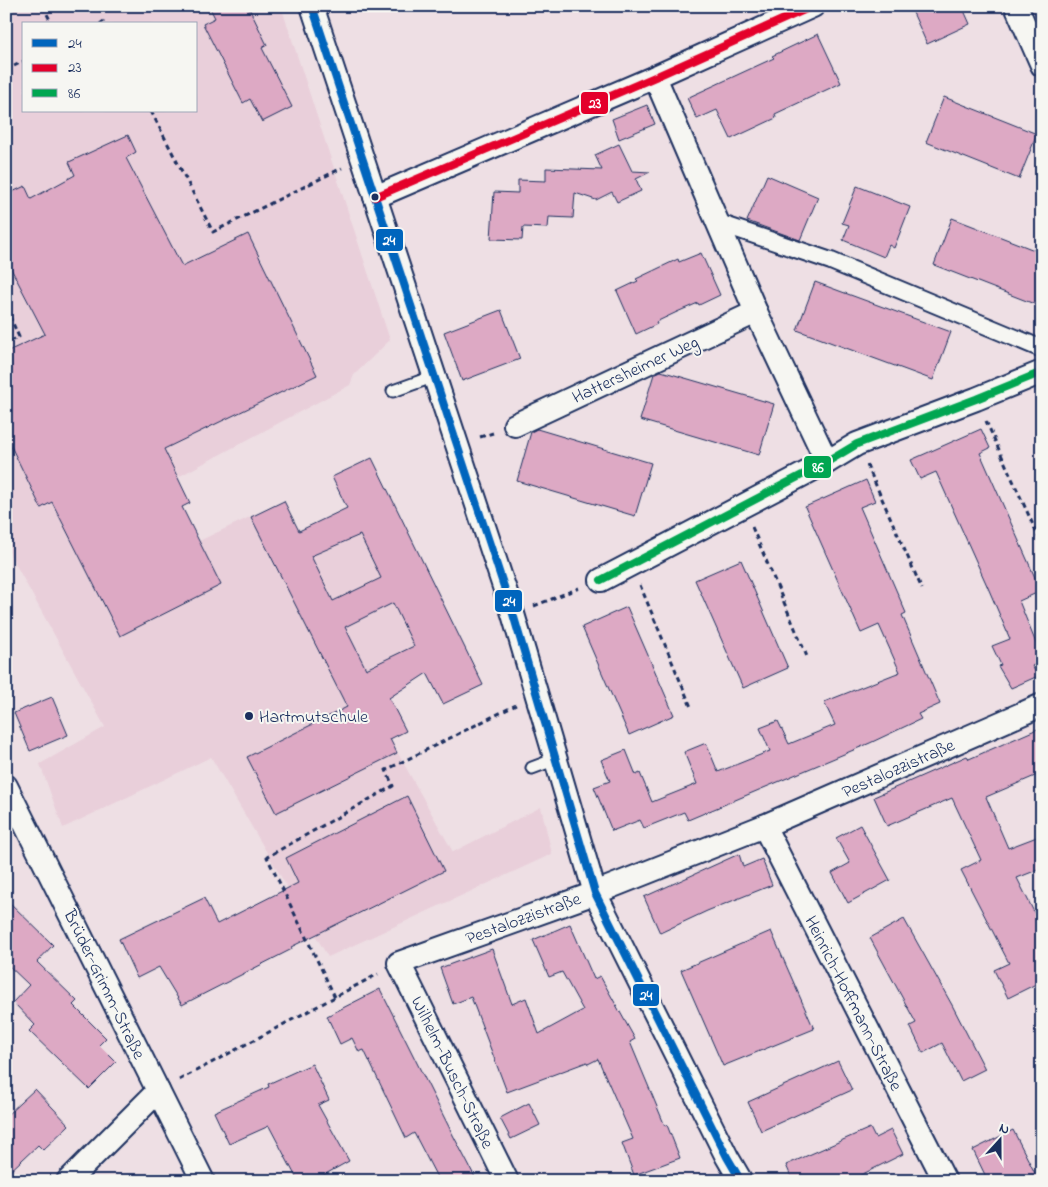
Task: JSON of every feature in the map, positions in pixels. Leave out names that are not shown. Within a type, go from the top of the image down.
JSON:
[{"type":"street","points":[[312,6],[513,614],[595,893],[727,1157],[742,1181]]},
{"type":"street","points":[[375,197],[655,78],[813,6]]},
{"type":"street","points":[[1016,6],[1042,65]]},
{"type":"street","points":[[655,78],[756,312],[827,462]]},
{"type":"street","points":[[716,222],[831,261],[1042,349]]},
{"type":"street","name":"Hattersheimer Weg","points":[[515,425],[756,312]]},
{"type":"street","points":[[601,580],[827,462],[857,444],[976,400],[1042,372]]},
{"type":"street","name":"Pestalozzistraße","points":[[399,963],[595,893],[764,826],[1042,705]]},
{"type":"street","name":"Brüder-Grimm-Straße","points":[[6,786],[203,1181]]},
{"type":"street","name":"Heinrich-Hoffmann-Straße","points":[[764,826],[945,1181]]},
{"type":"street","name":"Wilhelm-Busch-Straße","points":[[399,963],[507,1181]]},
{"type":"street","points":[[68,1181],[158,1091]]},
{"type":"lane","points":[[393,391],[435,376]]},
{"type":"lane","points":[[532,768],[556,759]]},
{"type":"path","points":[[43,6],[51,22]]},
{"type":"path","points":[[6,70],[22,62]]},
{"type":"path","points":[[152,112],[213,232],[362,157]]},
{"type":"path","points":[[6,308],[19,337],[6,343]]},
{"type":"path","points":[[976,400],[1039,538]]},
{"type":"path","points":[[458,445],[515,425]]},
{"type":"path","points":[[857,444],[922,589]]},
{"type":"path","points":[[743,506],[808,659]]},
{"type":"path","points":[[632,564],[691,707]]},
{"type":"path","points":[[513,614],[601,580]]},
{"type":"path","points":[[335,997],[267,857],[394,786],[386,770],[536,694]]},
{"type":"path","points":[[158,1091],[399,963]]},
{"type":"shaded area","points":[[6,6],[281,6],[390,340],[354,375],[350,385],[178,477],[190,503],[182,507],[199,541],[284,501],[299,531],[347,508],[332,477],[372,458],[483,685],[443,704],[427,673],[390,698],[406,731],[390,739],[453,852],[541,807],[552,854],[328,957],[211,757],[63,828],[40,764],[105,727],[6,547]]},
{"type":"building","points":[[209,6],[248,6],[267,45],[262,48],[292,107],[262,122],[250,99],[243,103],[203,24],[215,18]]},
{"type":"building","points":[[910,6],[962,6],[970,24],[927,44]]},
{"type":"building","points":[[818,34],[841,83],[775,114],[776,118],[731,139],[717,110],[697,119],[687,98],[774,58],[772,56]]},
{"type":"building","points":[[944,97],[1037,134],[1019,179],[926,142]]},
{"type":"building","points":[[647,105],[655,124],[619,139],[612,119]]},
{"type":"building","points":[[128,135],[136,152],[126,158],[182,266],[248,234],[317,375],[164,449],[190,503],[182,507],[221,585],[120,636],[52,502],[41,508],[6,436],[6,352],[45,334],[6,259],[6,195],[25,186],[31,199],[75,175],[69,162]]},
{"type":"building","points":[[619,144],[632,171],[650,172],[636,179],[641,191],[617,202],[612,192],[596,200],[575,193],[573,218],[549,217],[548,228],[523,227],[522,240],[491,239],[494,192],[518,193],[518,180],[546,181],[546,168],[602,170],[595,155]]},
{"type":"building","points":[[767,175],[818,197],[800,240],[747,221]]},
{"type":"building","points":[[857,186],[910,207],[894,248],[889,245],[884,257],[843,240],[849,225],[842,223]]},
{"type":"building","points":[[952,218],[1042,253],[1042,307],[934,265]]},
{"type":"building","points":[[701,253],[720,295],[699,305],[698,303],[677,312],[636,334],[617,291],[638,281],[636,279],[678,259],[679,262]]},
{"type":"building","points":[[815,282],[951,332],[933,380],[797,330]]},
{"type":"building","points":[[501,310],[520,359],[462,381],[444,332]]},
{"type":"building","points":[[661,371],[774,404],[759,455],[640,420],[654,374]]},
{"type":"building","points":[[537,429],[651,463],[635,516],[517,481],[531,432]]},
{"type":"building","points":[[981,429],[990,448],[980,453],[1041,591],[1019,601],[1042,658],[1042,661],[1032,666],[1038,676],[1011,688],[998,666],[1001,665],[992,646],[1010,639],[989,590],[936,472],[920,479],[911,460]]},
{"type":"building","points":[[372,458],[483,685],[443,704],[427,673],[389,698],[406,731],[390,739],[397,753],[276,813],[247,757],[347,707],[251,517],[284,501],[299,531],[347,508],[332,477]],"holes":[[[360,535],[381,578],[333,601],[311,556]],[[393,603],[414,646],[366,669],[345,627]]]},
{"type":"building","points":[[866,480],[875,501],[860,507],[906,613],[902,615],[940,704],[918,714],[921,719],[870,743],[688,820],[684,812],[644,828],[640,820],[612,831],[594,787],[610,781],[601,760],[626,750],[636,775],[640,773],[652,802],[697,784],[684,752],[706,743],[718,772],[770,751],[760,728],[778,721],[789,744],[835,725],[824,702],[900,672],[879,625],[861,633],[805,507]]},
{"type":"building","points":[[741,560],[788,668],[743,688],[695,580]]},
{"type":"building","points":[[627,607],[674,715],[629,735],[582,627]]},
{"type":"building","points":[[52,697],[68,735],[30,751],[14,713]]},
{"type":"building","points":[[1042,727],[1042,773],[986,797],[1008,848],[1042,835],[1042,868],[1017,878],[1042,928],[1042,981],[1008,998],[994,970],[1009,963],[961,870],[981,860],[952,798],[887,826],[874,797],[967,756],[969,759]]},
{"type":"building","points":[[407,796],[444,871],[291,947],[292,949],[182,1005],[159,967],[137,978],[119,939],[204,898],[217,924],[298,883],[286,858]]},
{"type":"building","points":[[860,825],[890,880],[848,903],[832,873],[850,863],[836,838]]},
{"type":"building","points":[[739,854],[743,867],[762,859],[772,885],[707,911],[660,933],[644,897]]},
{"type":"building","points":[[6,899],[53,945],[37,962],[77,1001],[73,1005],[106,1038],[99,1045],[116,1062],[89,1089],[29,1031],[35,1025],[13,1002],[29,985],[6,963]]},
{"type":"building","points":[[904,919],[985,1069],[961,1081],[942,1043],[923,1053],[910,1026],[916,1023],[870,938]]},
{"type":"building","points":[[570,924],[594,979],[600,976],[635,1039],[630,1042],[680,1158],[634,1175],[622,1143],[633,1139],[598,1059],[507,1092],[471,997],[453,1004],[440,968],[492,949],[512,1004],[526,998],[539,1034],[583,1010],[562,972],[549,977],[533,940]]},
{"type":"building","points":[[771,931],[814,1029],[723,1066],[681,970]]},
{"type":"building","points":[[380,989],[477,1181],[439,1181],[414,1133],[406,1138],[364,1050],[359,1052],[352,1038],[340,1044],[327,1016]]},
{"type":"building","points":[[838,1061],[852,1090],[761,1131],[748,1102]]},
{"type":"building","points":[[312,1064],[329,1100],[318,1105],[349,1161],[313,1181],[298,1181],[269,1126],[229,1144],[214,1112],[269,1087],[268,1084]]},
{"type":"building","points":[[35,1089],[69,1125],[43,1150],[38,1145],[6,1175],[6,1116]]},
{"type":"building","points":[[529,1103],[540,1125],[511,1139],[500,1118]]},
{"type":"building","points":[[870,1128],[875,1138],[891,1130],[903,1154],[849,1181],[793,1181],[786,1165]]},
{"type":"building","points":[[1013,1130],[1039,1181],[988,1181],[973,1150]]},
{"type":"transit line","name":"24","points":[[312,6],[513,614],[595,893],[727,1157],[741,1181]]},
{"type":"transit line","name":"23","points":[[375,197],[655,77],[813,6]]},
{"type":"transit line","name":"86","points":[[601,580],[827,462],[857,444],[1042,372]]},
{"type":"place","name":"Hartmutschule","points":[[249,716]]}]
